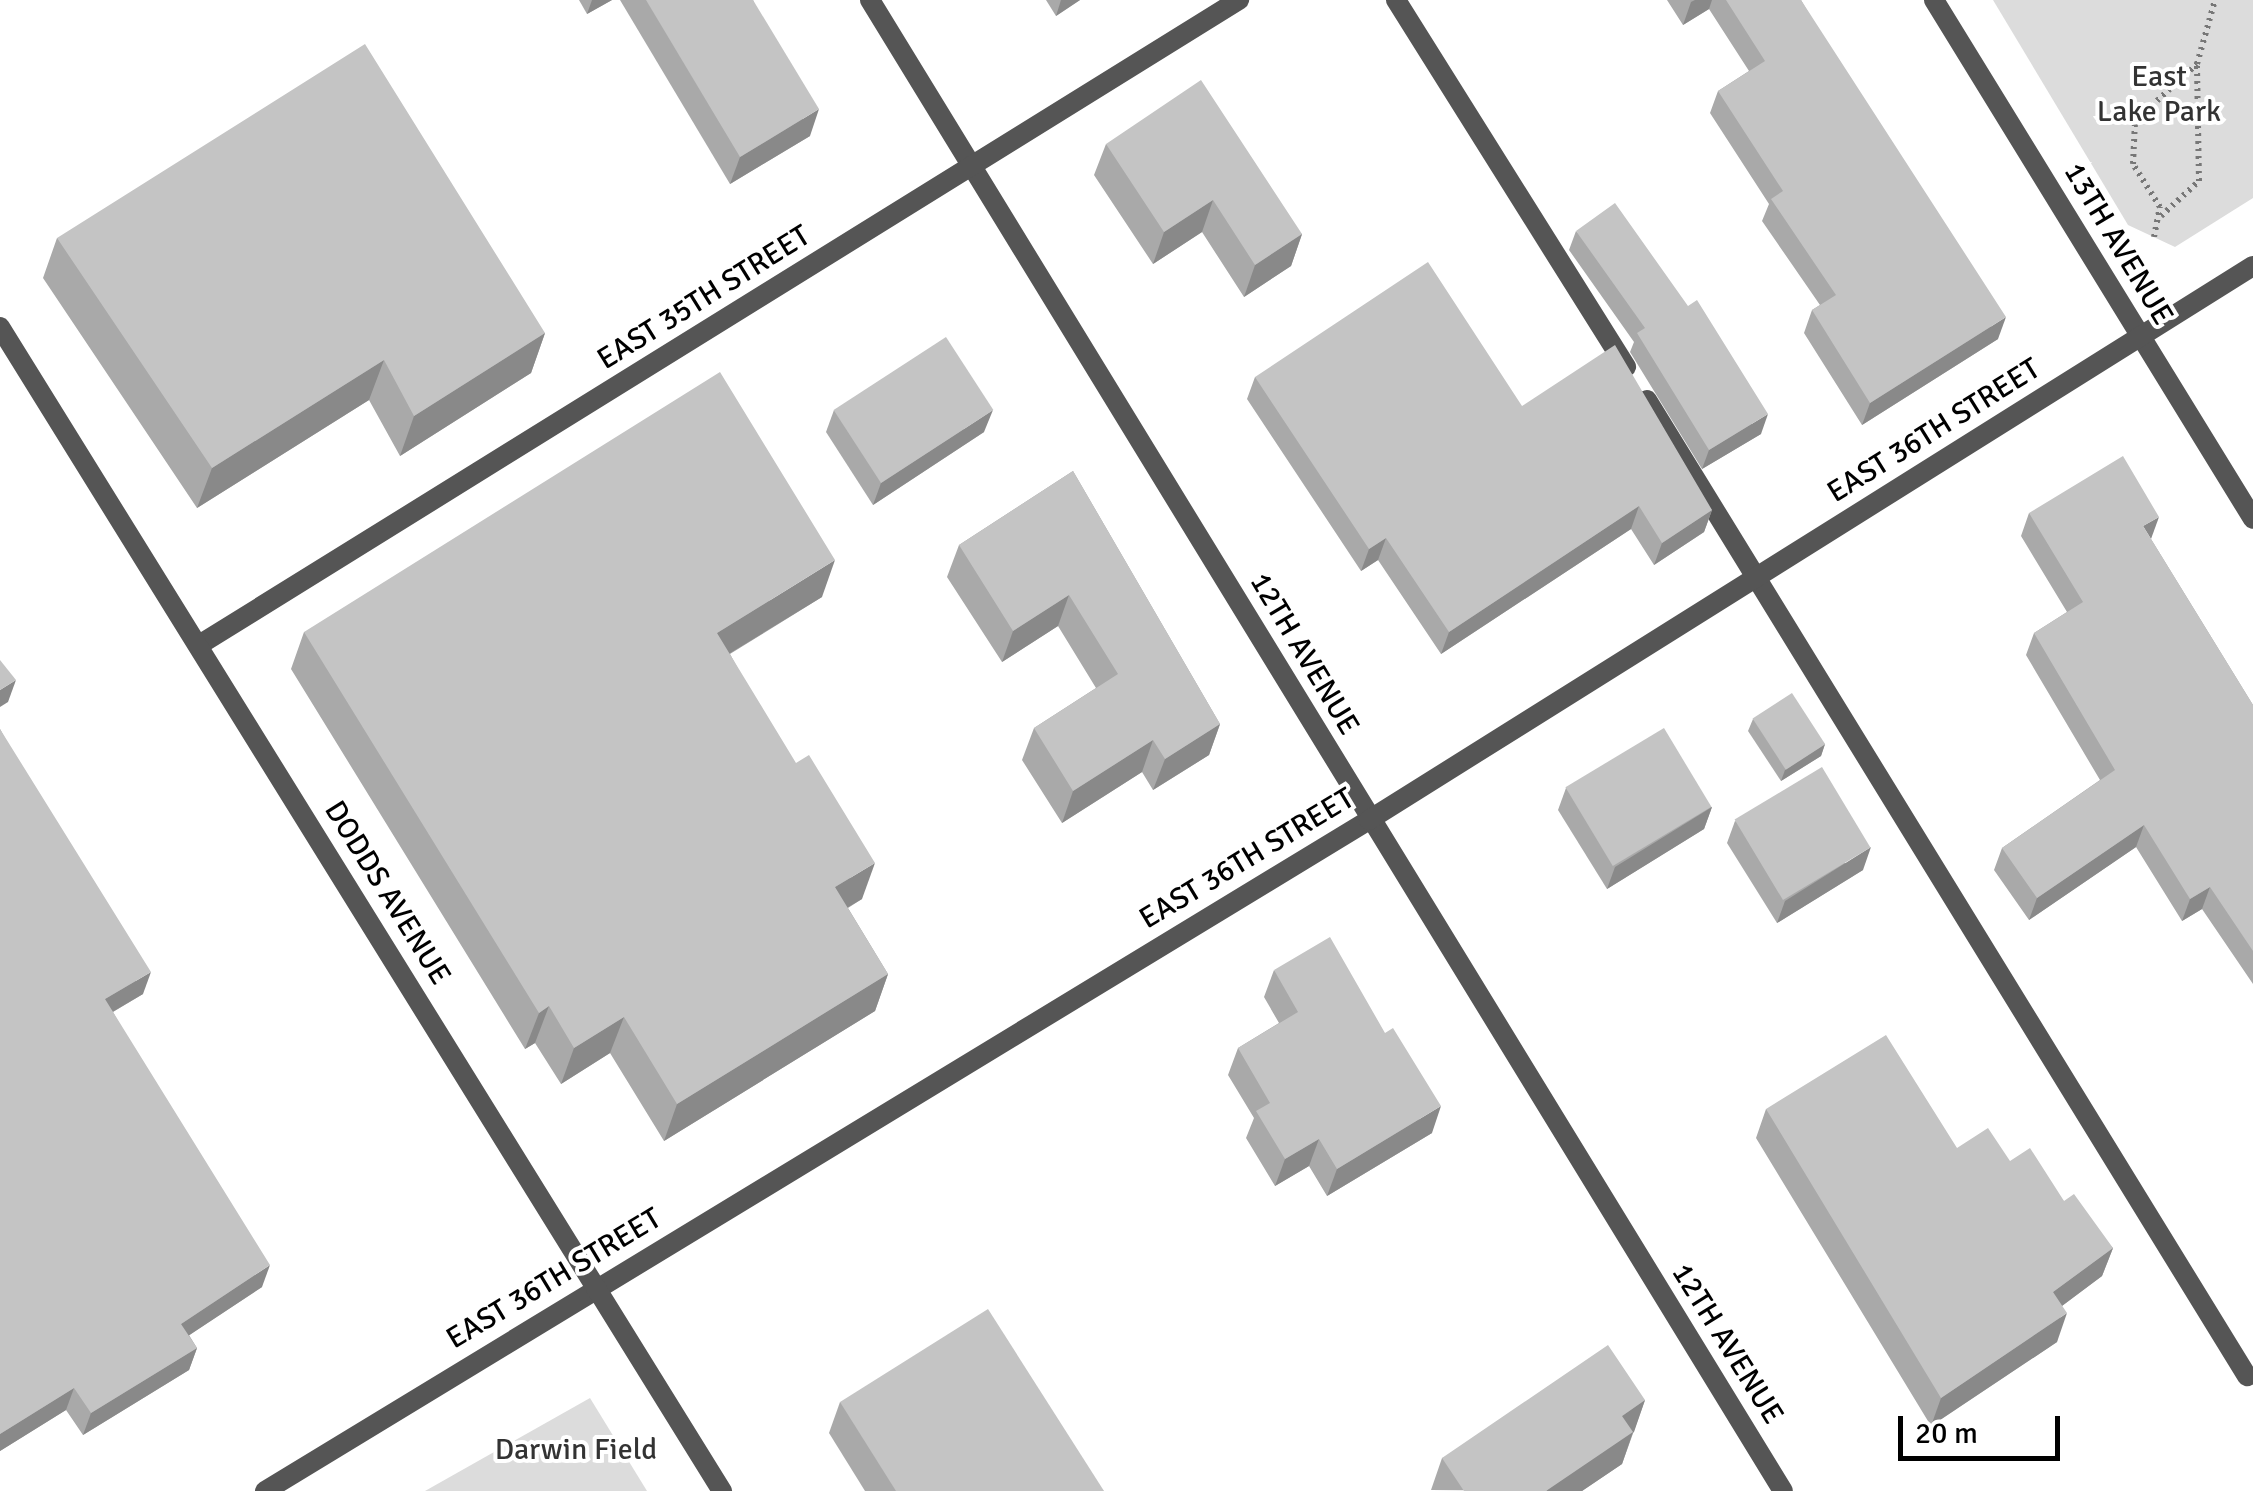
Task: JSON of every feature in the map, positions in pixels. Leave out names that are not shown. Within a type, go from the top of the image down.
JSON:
[{"type":"street","name":"12TH AVENUE","points":[[870,0],[1782,1491]]},
{"type":"street","name":"EAST 35TH STREET","points":[[199,644],[1238,0]]},
{"type":"street","points":[[1396,0],[1758,577],[2247,1376]]},
{"type":"street","name":"13TH AVENUE","points":[[1934,0],[2253,518]]},
{"type":"street","name":"EAST 36TH STREET","points":[[264,1491],[1369,820],[2253,266]]},
{"type":"street","name":"DODDS AVENUE","points":[[0,327],[722,1491]]},
{"type":"path","points":[[2154,237],[2160,217],[2199,181],[2197,64],[2214,0]]},
{"type":"path","points":[[2160,217],[2133,164],[2135,121],[2197,64]]},
{"type":"green space","name":"East Lake Park","points":[[1993,0],[2253,0],[2253,198],[2175,247],[2128,225]]},
{"type":"green space","name":"Darwin Field","points":[[590,1398],[647,1491],[425,1491]]},
{"type":"building","points":[[646,0],[753,0],[819,109],[740,157]]},
{"type":"building","points":[[1726,0],[1801,0],[2006,317],[1870,403],[1812,310],[1836,295],[1771,199],[1783,191],[1718,91],[1765,61]]},
{"type":"building","points":[[365,44],[545,333],[414,416],[384,360],[212,468],[57,238]]},
{"type":"building","points":[[1201,80],[1302,234],[1255,265],[1213,200],[1164,232],[1106,144]]},
{"type":"building","points":[[1615,203],[1688,306],[1697,300],[1768,414],[1709,450],[1637,333],[1645,328],[1576,231]]},
{"type":"building","points":[[1428,262],[1522,406],[1615,345],[1712,510],[1662,543],[1639,506],[1449,632],[1386,538],[1369,549],[1255,377]]},
{"type":"building","points":[[946,337],[993,410],[881,483],[834,410]]},
{"type":"building","points":[[720,372],[835,560],[717,633],[796,763],[809,755],[875,863],[835,887],[888,974],[677,1104],[624,1017],[574,1048],[549,1006],[539,1013],[304,632]]},
{"type":"building","points":[[2123,456],[2159,517],[2143,526],[2253,705],[2253,951],[2210,887],[2190,899],[2144,825],[2037,898],[2002,848],[2115,770],[2034,633],[2083,602],[2029,513]]},
{"type":"building","points":[[1073,471],[1220,724],[1165,759],[1153,740],[1073,791],[1034,728],[1118,674],[1069,595],[1013,631],[959,545]]},
{"type":"building","points":[[0,660],[16,680],[0,690]]},
{"type":"building","points":[[1792,693],[1825,744],[1786,770],[1753,719]]},
{"type":"building","points":[[1664,728],[1711,807],[1613,866],[1565,787]]},
{"type":"building","points":[[0,729],[151,972],[105,999],[270,1265],[181,1324],[197,1348],[91,1413],[74,1388],[0,1434]]},
{"type":"building","points":[[1822,767],[1870,848],[1783,900],[1735,820]]},
{"type":"building","points":[[1330,937],[1385,1033],[1393,1028],[1441,1106],[1337,1169],[1319,1139],[1285,1159],[1256,1111],[1270,1103],[1238,1048],[1298,1012],[1274,970]]},
{"type":"building","points":[[1886,1035],[1957,1148],[1988,1128],[2010,1161],[2030,1148],[2064,1201],[2074,1194],[2113,1248],[2053,1292],[2067,1313],[1941,1398],[1766,1109]]},
{"type":"building","points":[[988,1309],[1104,1491],[896,1491],[840,1402]]},
{"type":"building","points":[[1608,1345],[1645,1400],[1622,1416],[1633,1432],[1546,1491],[1464,1491],[1442,1458]]}]
